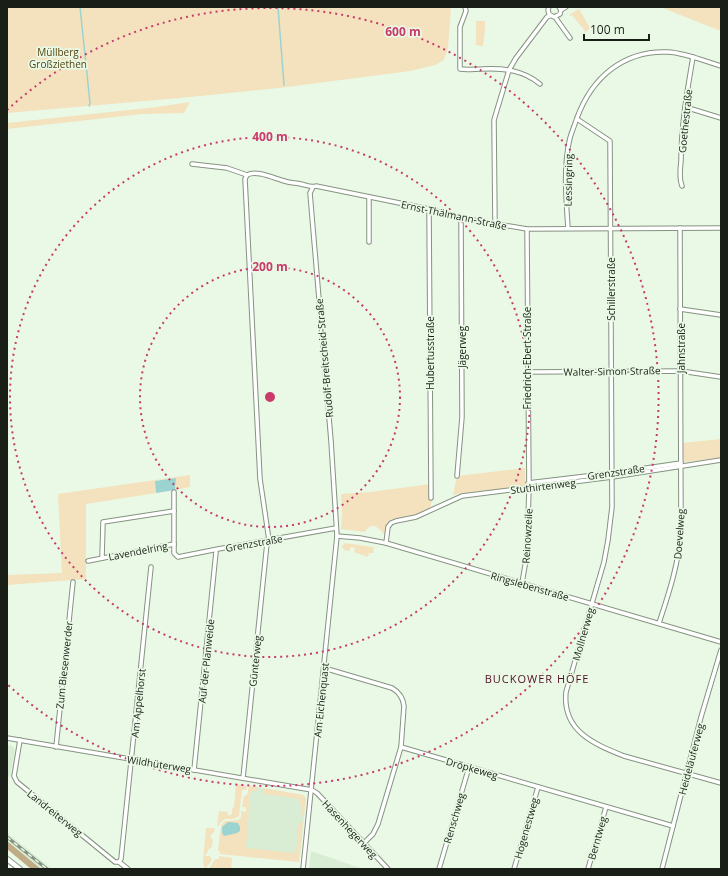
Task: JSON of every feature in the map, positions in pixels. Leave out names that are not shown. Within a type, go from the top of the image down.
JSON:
[{"type":"street","points":[[465,7],[466,11],[460,27],[460,69],[501,68],[520,72],[532,77],[540,84]]},
{"type":"street","points":[[549,7],[548,11],[550,16]]},
{"type":"street","points":[[555,17],[559,15],[560,9],[566,7]]},
{"type":"street","points":[[495,224],[494,120],[509,70],[516,58],[550,16]]},
{"type":"street","points":[[550,16],[555,17],[570,38]]},
{"type":"street","name":"Lessingring","points":[[568,228],[566,164],[570,139],[581,107],[592,89],[606,74],[621,62],[637,54],[654,52],[679,53],[721,66]]},
{"type":"street","name":"Goethestraße","points":[[682,186],[680,173],[681,142],[685,107],[694,57]]},
{"type":"street","points":[[685,107],[721,118]]},
{"type":"street","name":"Schillerstraße","points":[[577,120],[610,141],[612,475]]},
{"type":"street","name":"Ernst-Thälmann-Straße","points":[[192,164],[227,168],[247,175],[250,173],[264,175],[288,182],[313,187],[316,186],[429,209],[461,218],[527,229],[721,228]]},
{"type":"street","name":"Günterweg","points":[[243,778],[268,542],[260,479],[245,179],[247,175]]},
{"type":"street","name":"Rudolf-Breitscheid-Straße","points":[[313,187],[310,193],[331,441],[336,529]]},
{"type":"street","points":[[369,197],[369,242]]},
{"type":"street","name":"Hubertusstraße","points":[[429,209],[431,498]]},
{"type":"street","name":"Jägerweg","points":[[457,476],[462,417],[461,218]]},
{"type":"street","name":"Jahnstraße","points":[[680,228],[681,465]]},
{"type":"street","name":"Friedrich-Ebert-Straße","points":[[527,229],[528,485]]},
{"type":"street","points":[[680,309],[721,315]]},
{"type":"street","name":"Walter-Simon-Straße","points":[[527,372],[681,371],[721,377]]},
{"type":"street","name":"Stuthirtenweg","points":[[386,543],[388,526],[391,523],[416,517],[462,496],[528,485],[721,460]]},
{"type":"street","name":"Doevelweg","points":[[659,623],[676,570],[679,554],[681,530],[681,465]]},
{"type":"street","name":"Mollnerweg","points":[[612,475],[612,507],[608,540],[566,692],[566,707],[570,719],[576,728],[585,735],[610,750],[624,756],[721,783]]},
{"type":"street","name":"Reinowzeile","points":[[522,583],[527,554],[528,485]]},
{"type":"street","name":"Lavendelring","points":[[174,492],[174,553]]},
{"type":"street","name":"Lavendelring","points":[[102,558],[102,522],[174,511]]},
{"type":"street","name":"Grenzstraße","points":[[174,553],[176,556],[181,557],[218,549],[268,542],[336,529]]},
{"type":"street","name":"Am Eichenquast","points":[[303,869],[337,536],[336,529]]},
{"type":"street","name":"Ringslebenstraße","points":[[337,536],[360,538],[386,543],[721,642]]},
{"type":"street","name":"Lavendelring","points":[[88,561],[174,544]]},
{"type":"street","name":"Auf der Planweide","points":[[194,770],[216,552]]},
{"type":"street","name":"Am Appelhorst","points":[[119,862],[121,860],[152,567]]},
{"type":"street","name":"Zum Biesenwerder","points":[[56,747],[73,582]]},
{"type":"street","name":"Heideläuferweg","points":[[662,869],[721,650]]},
{"type":"street","points":[[324,668],[392,688],[397,692],[403,702],[401,747],[378,824],[373,834],[364,843]]},
{"type":"street","name":"Wildhüterweg","points":[[7,738],[312,790]]},
{"type":"street","name":"Landreiterweg","points":[[20,740],[14,779],[115,862],[119,862],[128,869]]},
{"type":"street","name":"Dröpkeweg","points":[[401,747],[673,826]]},
{"type":"street","name":"Renschweg","points":[[439,869],[469,767]]},
{"type":"street","name":"Hogenestweg","points":[[514,869],[538,787]]},
{"type":"street","name":"Hasenhegerweg","points":[[312,790],[388,869]]},
{"type":"street","name":"Berntweg","points":[[588,869],[606,807]]},
{"type":"street","points":[[7,859],[20,869]]},
{"type":"street","points":[[7,866],[11,869]]},
{"type":"shaded area","points":[[7,745],[12,746],[15,749],[10,777],[7,776]]},
{"type":"shaded area","points":[[251,786],[303,795],[306,799],[300,856],[244,850]]},
{"type":"shaded area","points":[[7,833],[52,869],[41,869],[7,841]]},
{"type":"shaded area","points":[[7,841],[41,869],[31,869],[7,849]]},
{"type":"shaded area","points":[[311,851],[363,869],[309,869]]},
{"type":"green space","name":"Müllberg Großziethen","points":[[7,7],[451,7],[448,48],[444,60],[435,65],[410,71],[279,88],[7,113]]},
{"type":"green space","points":[[661,7],[721,7],[721,31],[665,9]]},
{"type":"green space","points":[[579,9],[590,28],[585,33],[572,15],[569,15]]},
{"type":"green space","points":[[476,21],[485,21],[483,46],[476,45]]},
{"type":"green space","points":[[190,102],[184,113],[142,114],[7,129],[7,123],[157,107]]},
{"type":"green space","points":[[721,439],[721,458],[684,462],[683,443]]},
{"type":"green space","points":[[525,468],[525,487],[453,495],[457,476]]},
{"type":"green space","points":[[190,475],[190,487],[175,490],[176,478],[155,481],[156,493],[86,504],[86,579],[7,585],[7,575],[62,573],[58,494]]},
{"type":"green space","points":[[431,484],[432,499],[430,510],[418,515],[388,521],[386,533],[384,534],[374,526],[367,529],[365,532],[341,529],[341,494],[370,492]]},
{"type":"green space","points":[[345,543],[373,547],[373,553],[369,553],[368,557],[354,552],[355,548],[351,547],[349,551],[344,550],[342,546]]},
{"type":"green space","points":[[236,784],[247,786],[246,790],[242,790],[239,816],[234,819],[225,819],[219,826],[217,826],[219,811],[228,812],[228,816],[232,814]]},
{"type":"green space","points":[[249,786],[257,787],[257,789],[256,791],[252,791],[252,793],[250,793],[246,848],[295,853],[295,847],[297,847],[298,826],[302,822],[299,862],[220,854],[220,851],[218,851],[221,825],[225,821],[238,820],[241,817],[241,811],[246,812],[246,807],[242,807],[244,796],[247,795]]},
{"type":"green space","points":[[263,788],[303,795],[306,799],[304,816],[301,815],[302,806],[300,804],[300,799],[263,794]]},
{"type":"green space","points":[[206,828],[215,828],[214,832],[210,836],[213,840],[212,847],[205,856],[210,856],[212,860],[205,869],[203,862]]},
{"type":"green space","points":[[219,856],[232,858],[231,869],[209,869],[215,859],[219,859]]},
{"type":"water","points":[[176,478],[175,490],[156,493],[155,481]]},
{"type":"water","points":[[228,822],[238,823],[240,831],[224,836],[222,833],[222,827]]},
{"type":"waterway","points":[[80,7],[90,103],[89,106]]},
{"type":"waterway","points":[[278,7],[284,85]]},
{"type":"railway","points":[[7,837],[47,869]]},
{"type":"district","name":"BUCKOWER HÖFE","points":[[537,679]]}]
